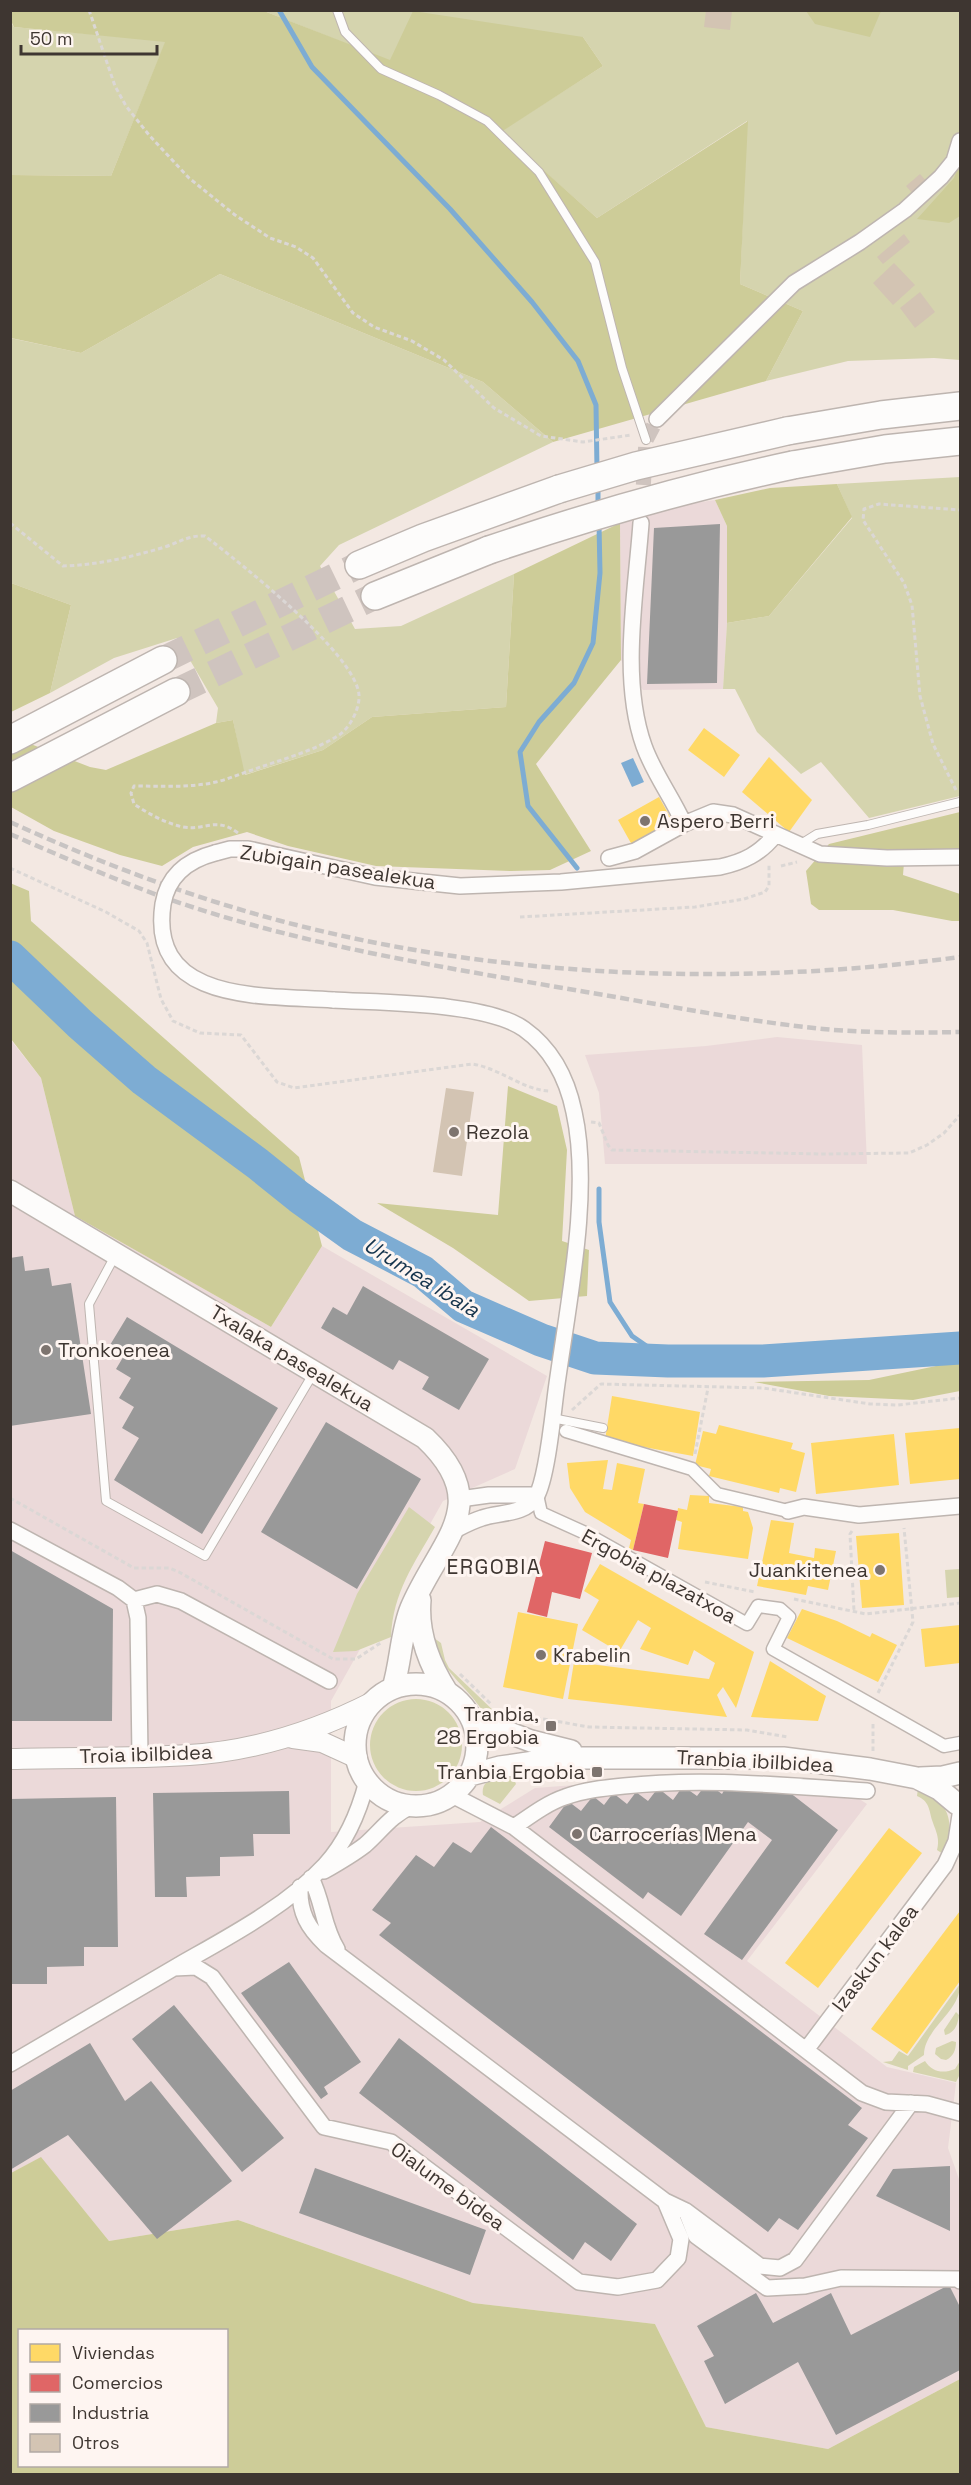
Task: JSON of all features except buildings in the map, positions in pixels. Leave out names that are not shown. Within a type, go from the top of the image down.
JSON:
[{"type":"highway","points":[[359,565],[423,538],[559,489],[659,460],[787,431],[881,415],[960,406]]},
{"type":"highway","points":[[375,596],[489,550],[644,500],[793,465],[885,449],[960,441]]},
{"type":"highway","points":[[839,457],[960,451]]},
{"type":"highway","points":[[10,740],[163,660]]},
{"type":"highway","points":[[10,778],[176,692]]},
{"type":"main road","name":"Txalaka pasealekua","points":[[10,1191],[425,1438],[446,1458],[458,1485],[460,1499],[453,1531],[411,1608],[393,1688]]},
{"type":"main road","name":"Txalaka pasealekua","points":[[421,1589],[420,1625],[423,1643],[429,1660],[447,1692]]},
{"type":"main road","points":[[406,1684],[421,1684],[447,1692],[461,1704],[472,1719],[477,1747],[470,1775],[452,1795],[433,1804],[412,1806],[387,1799],[367,1781],[357,1758],[355,1746],[360,1722],[373,1702],[393,1688],[406,1684]]},
{"type":"main road","name":"Tranbia ibilbidea","points":[[472,1719],[531,1741],[592,1756]]},
{"type":"main road","name":"Tranbia ibilbidea","points":[[470,1775],[530,1761],[592,1756],[783,1758],[870,1768],[917,1778],[939,1788],[959,1812]]},
{"type":"main road","name":"Tranbia ibilbidea","points":[[917,1778],[943,1777],[960,1773]]},
{"type":"main road","points":[[959,1812],[956,1795],[960,1781]]},
{"type":"street","points":[[657,419],[794,283],[860,242],[905,210],[954,161],[960,141]]},
{"type":"street","points":[[641,523],[631,653],[634,699],[651,764],[684,824]]},
{"type":"street","points":[[609,858],[635,851],[704,815],[724,812],[798,846],[830,855],[887,858],[960,857]]},
{"type":"street","name":"Zubigain pasealekua","points":[[537,1496],[559,1419],[578,1224],[579,1169],[576,1124],[568,1087],[558,1066],[542,1045],[522,1028],[495,1015],[456,1008],[220,991],[196,981],[179,967],[164,940],[162,913],[166,891],[171,880],[189,863],[230,849],[248,849],[375,877],[436,884],[489,886],[605,879],[720,867],[750,858],[764,848],[775,835]]},
{"type":"street","points":[[559,1419],[692,1469],[717,1494],[788,1511],[804,1507],[859,1515],[960,1506]]},
{"type":"street","points":[[460,1499],[489,1495],[537,1496]]},
{"type":"street","points":[[453,1531],[484,1517],[521,1509],[537,1496]]},
{"type":"street","name":"Ergobia plazatxoa","points":[[537,1496],[541,1513],[584,1532],[747,1624],[758,1606],[780,1609],[789,1617],[773,1649],[944,1746],[960,1743]]},
{"type":"street","points":[[10,1530],[118,1588],[134,1600],[138,1618],[140,1756]]},
{"type":"street","points":[[134,1600],[157,1594],[181,1601],[329,1681]]},
{"type":"street","name":"Troia ibilbidea","points":[[281,1739],[328,1723],[373,1702]]},
{"type":"street","name":"Troia ibilbidea","points":[[10,1759],[201,1754],[295,1738],[322,1742],[357,1758]]},
{"type":"street","points":[[306,1883],[331,1858],[347,1834],[359,1808],[367,1781]]},
{"type":"street","points":[[514,1827],[540,1809],[565,1797],[597,1789],[654,1782],[733,1782],[867,1791]]},
{"type":"street","points":[[452,1795],[514,1827],[862,2093],[886,2102],[911,2103],[960,2113]]},
{"type":"street","points":[[10,2064],[241,1929],[306,1883],[350,1857],[393,1816],[412,1806]]},
{"type":"street","name":"Izaskun kalea","points":[[945,1865],[956,1841],[959,1812]]},
{"type":"street","name":"Izaskun kalea","points":[[806,2050],[945,1865],[960,1852]]},
{"type":"street","name":"Oialume bidea","points":[[306,1883],[317,1890],[325,1924],[341,1957],[664,2201],[686,2211],[760,2266],[773,2269],[786,2266],[795,2260],[911,2103]]},
{"type":"street","name":"Oialume bidea","points":[[174,1968],[196,1967],[212,1977],[324,2127],[391,2142],[579,2282],[618,2287],[657,2280],[678,2258],[681,2239],[664,2201]]},
{"type":"street","points":[[686,2211],[696,2236],[767,2288],[805,2286],[841,2277],[960,2279],[960,2281]]},
{"type":"lane","points":[[336,10],[345,32],[381,69],[439,94],[487,121],[539,172],[595,262],[622,368],[646,440]]},
{"type":"lane","points":[[798,846],[817,834],[868,825],[960,800]]},
{"type":"lane","points":[[117,1253],[89,1304],[106,1501],[205,1556],[315,1371]]},
{"type":"lane","points":[[559,1419],[603,1428]]},
{"type":"path","points":[[89,10],[115,86],[126,106],[149,135],[189,178],[235,215],[270,238],[296,247],[313,258],[353,313],[374,327],[412,341],[444,360],[494,408],[541,436],[583,442],[634,435],[646,440]]},
{"type":"path","points":[[960,510],[879,504],[864,508],[863,520],[904,583],[912,605],[920,696],[933,744],[960,800]]},
{"type":"path","points":[[10,523],[63,566],[94,565],[166,546],[195,535],[206,536],[273,589],[330,649],[352,676],[359,695],[353,719],[341,734],[303,753],[216,782],[178,787],[134,786],[131,793],[135,804],[145,811],[184,827],[222,824],[246,839],[248,849]]},
{"type":"path","points":[[520,917],[695,906],[759,896],[770,885],[770,868],[764,848]]},
{"type":"path","points":[[359,1080],[472,1064],[494,1069],[540,1090],[549,1092],[568,1087]]},
{"type":"path","points":[[576,1124],[599,1123],[608,1146],[612,1150],[824,1154],[909,1153],[927,1145],[944,1132],[960,1114]]},
{"type":"path","points":[[559,1419],[601,1384],[708,1389],[763,1388],[870,1404],[898,1405],[960,1398]]},
{"type":"path","points":[[692,1469],[708,1389]]},
{"type":"path","points":[[10,1498],[134,1568],[169,1568],[179,1572],[333,1659],[356,1659],[380,1643],[404,1637]]},
{"type":"path","points":[[873,1751],[872,1706],[913,1622],[903,1511]]},
{"type":"path","points":[[854,1611],[850,1534],[859,1515]]},
{"type":"path","points":[[696,1580],[764,1594]]},
{"type":"path","points":[[786,1598],[866,1614],[960,1603]]},
{"type":"path","points":[[455,1669],[495,1707]]},
{"type":"path","points":[[514,1713],[589,1727],[747,1730],[793,1738]]},
{"type":"shaded area","points":[[11,10],[264,11],[390,60],[413,11],[583,37],[603,66],[501,132],[597,218],[748,121],[740,284],[803,311],[766,381],[553,442],[483,382],[220,274],[81,353],[11,338],[11,175],[111,176],[165,42],[14,27],[11,21]]},
{"type":"shaded area","points":[[806,11],[881,11],[870,37],[815,24]]},
{"type":"shaded area","points":[[960,161],[960,216],[949,223],[917,219],[954,178]]},
{"type":"shaded area","points":[[837,484],[852,517],[769,616],[727,623],[727,526],[715,500],[770,488]]},
{"type":"shaded area","points":[[715,500],[727,526],[727,623],[723,689],[643,690],[621,660],[620,523],[656,509]]},
{"type":"shaded area","points":[[620,523],[621,660],[536,764],[591,851],[550,870],[511,871],[376,866],[288,846],[247,832],[193,847],[162,866],[120,855],[54,831],[11,807],[10,736],[90,767],[106,770],[216,723],[233,720],[245,775],[323,750],[372,717],[506,707],[514,574]]},
{"type":"shaded area","points":[[11,583],[71,605],[50,693],[11,712]]},
{"type":"shaded area","points":[[960,812],[960,851],[905,850],[903,875],[960,894],[960,921],[893,910],[819,910],[811,904],[806,871],[829,844]]},
{"type":"shaded area","points":[[10,883],[29,891],[31,921],[299,1157],[322,1246],[271,1327],[75,1216],[41,1078],[11,1039]]},
{"type":"shaded area","points":[[777,1037],[862,1045],[867,1164],[605,1164],[599,1093],[585,1055],[706,1046]]},
{"type":"shaded area","points":[[10,1039],[41,1078],[75,1216],[271,1327],[322,1246],[547,1376],[515,1469],[443,1501],[331,1701],[331,1832],[480,1822],[535,1788],[709,1775],[830,1780],[867,1804],[747,1961],[887,2067],[956,2083],[948,2148],[960,2182],[960,2379],[828,2449],[706,2427],[655,2324],[473,2303],[238,2220],[109,2241],[41,2158],[11,2173]]},
{"type":"shaded area","points":[[508,1086],[557,1106],[567,1150],[562,1241],[589,1250],[587,1296],[529,1301],[453,1248],[377,1203],[498,1215]]},
{"type":"shaded area","points":[[960,1361],[960,1391],[913,1400],[829,1396],[754,1382],[869,1380]]},
{"type":"shaded area","points":[[41,2157],[109,2241],[238,2220],[473,2303],[655,2324],[706,2427],[828,2449],[960,2379],[960,2474],[11,2474],[11,2173]]},
{"type":"green space","points":[[264,11],[960,11],[960,360],[934,358],[848,361],[766,381],[803,311],[740,284],[747,121],[597,218],[500,132],[603,66],[583,37],[390,61]]},
{"type":"green space","points":[[10,21],[14,27],[166,41],[111,176],[11,175]]},
{"type":"green space","points":[[220,274],[483,382],[553,442],[339,545],[320,566],[355,629],[401,626],[514,574],[506,707],[372,717],[323,750],[244,775],[233,720],[216,723],[218,708],[177,638],[114,658],[50,693],[71,605],[11,583],[10,338],[81,353]]},
{"type":"green space","points":[[960,477],[960,796],[869,818],[821,762],[801,774],[757,732],[735,689],[723,689],[727,623],[769,616],[852,518],[837,484]]},
{"type":"green space","points":[[409,1507],[435,1527],[400,1592],[391,1637],[356,1651],[333,1652],[357,1594]]},
{"type":"green space","points":[[960,1569],[960,1597],[947,1598],[945,1570]]},
{"type":"green space","points":[[434,1638],[441,1643],[449,1668],[497,1714],[494,1721],[449,1670],[439,1656]]},
{"type":"green space","points":[[407,1699],[425,1699],[442,1706],[455,1719],[462,1736],[462,1754],[455,1771],[442,1784],[425,1791],[407,1791],[390,1784],[377,1771],[370,1754],[370,1736],[377,1719],[390,1706]]},
{"type":"green space","points":[[512,1774],[516,1784],[500,1804],[483,1795],[484,1785],[487,1782],[496,1777]]},
{"type":"green space","points":[[918,1788],[937,1800],[947,1814],[949,1832],[943,1854],[937,1850],[936,1831],[928,1806],[917,1796]]},
{"type":"green space","points":[[960,1984],[955,2003],[930,2036],[924,2055],[908,2066],[908,2070],[883,2062],[892,2061],[899,2051],[908,2056]]},
{"type":"green space","points":[[956,2012],[959,2015],[957,2025],[954,2030],[945,2035],[944,2030]]},
{"type":"green space","points":[[952,2041],[956,2042],[955,2048],[948,2059],[941,2059],[935,2054],[936,2048]]},
{"type":"green space","points":[[925,2061],[934,2070],[942,2072],[955,2069],[960,2061],[960,2074],[956,2082],[913,2072],[914,2067]]},
{"type":"water","points":[[633,758],[644,782],[632,787],[621,763]]},
{"type":"waterway","points":[[279,10],[312,67],[450,209],[532,302],[578,361],[596,405],[597,470]]},
{"type":"waterway","points":[[598,485],[598,506]]},
{"type":"waterway","points":[[577,868],[528,806],[520,752],[539,722],[574,683],[593,643],[600,573],[599,524]]},
{"type":"waterway","name":"Urumea ibaia","points":[[10,957],[80,1024],[144,1080],[299,1197],[352,1235],[423,1272],[463,1306],[541,1340],[595,1358],[668,1361],[763,1361],[960,1348]]},
{"type":"waterway","points":[[599,1189],[599,1222],[610,1302],[632,1336],[668,1361]]},
{"type":"tunnel","points":[[642,508],[646,440],[657,419]]},
{"type":"tunnel","points":[[163,660],[359,565]]},
{"type":"tunnel","points":[[176,692],[375,596]]},
{"type":"railway","points":[[10,822],[76,851],[211,901],[281,921],[364,940],[448,955],[533,966],[619,972],[705,974],[791,972],[960,957]]},
{"type":"railway","points":[[10,834],[160,896],[264,928],[371,953],[764,1022],[857,1031],[960,1032]]},
{"type":"place","name":"Aspero Berri","points":[[645,821]]},
{"type":"place","name":"Rezola","points":[[454,1132]]},
{"type":"place","name":"Tronkoenea","points":[[46,1350]]},
{"type":"place","name":"Juankitenea","points":[[880,1570]]},
{"type":"place","name":"Krabelin","points":[[541,1655]]},
{"type":"place","name":"Tranbia, 28 Ergobia","points":[[551,1726]]},
{"type":"place","name":"Tranbia Ergobia","points":[[597,1772]]},
{"type":"place","name":"Carrocerías Mena","points":[[577,1834]]},
{"type":"district","name":"ERGOBIA","points":[[494,1566]]}]
